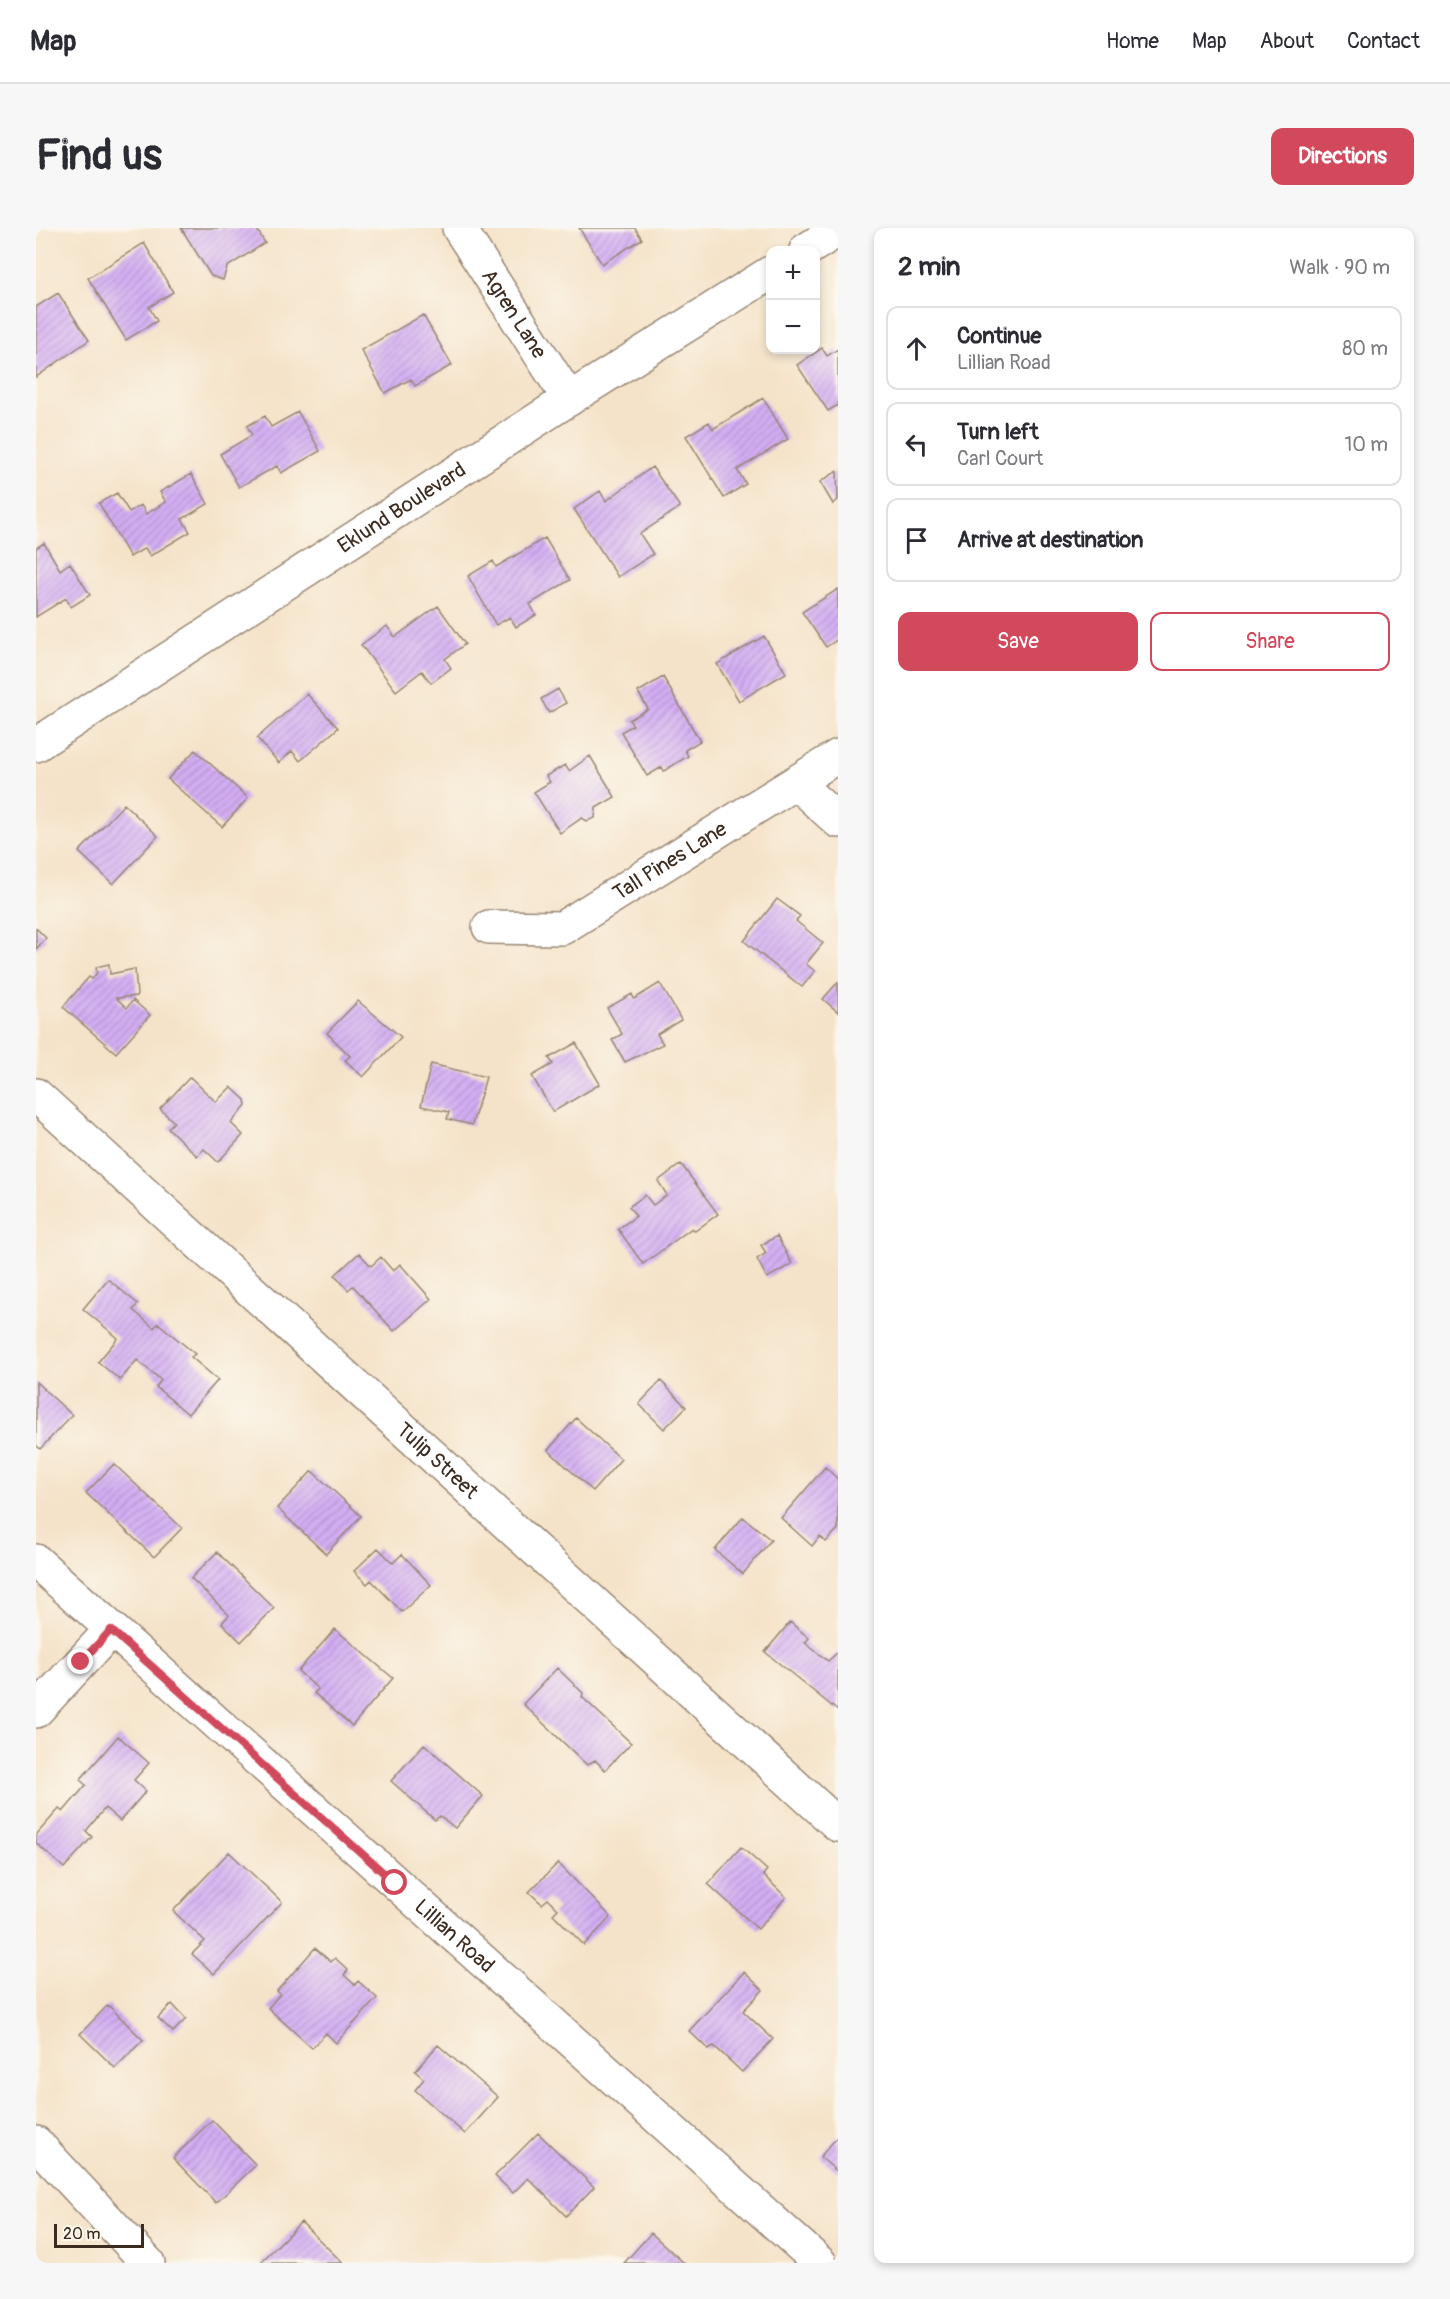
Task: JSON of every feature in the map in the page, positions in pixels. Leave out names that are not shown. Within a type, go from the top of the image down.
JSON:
[{"type":"street","name":"Agren Lane","points":[[459,228],[569,399]]},
{"type":"street","points":[[812,246],[838,230]]},
{"type":"street","name":"Eklund Boulevard","points":[[36,745],[569,399],[766,276]]},
{"type":"street","name":"Tall Pines Lane","points":[[489,927],[562,928],[838,756]]},
{"type":"street","points":[[796,783],[838,821]]},
{"type":"street","name":"Tulip Street","points":[[36,1095],[838,1825]]},
{"type":"street","name":"Lillian Road","points":[[36,1561],[820,2263]]},
{"type":"street","points":[[36,1711],[111,1630]]},
{"type":"street","points":[[36,2143],[148,2263]]},
{"type":"building","points":[[181,228],[256,228],[265,243],[227,267],[223,280],[211,276]]},
{"type":"building","points":[[579,228],[635,228],[642,239],[602,264]]},
{"type":"building","points":[[144,243],[173,292],[149,307],[157,321],[126,340],[88,278]]},
{"type":"building","points":[[58,293],[89,340],[36,377],[36,307]]},
{"type":"building","points":[[423,315],[452,365],[415,386],[411,379],[385,393],[361,350]]},
{"type":"building","points":[[822,348],[827,356],[838,349],[838,405],[828,411],[797,365],[813,354],[820,354]]},
{"type":"building","points":[[763,398],[788,439],[737,470],[746,484],[724,498],[686,436],[709,422],[713,429]]},
{"type":"building","points":[[298,412],[320,451],[281,473],[277,466],[239,487],[220,454],[252,435],[247,426],[265,416],[271,427]]},
{"type":"building","points":[[652,467],[680,507],[640,534],[653,554],[618,577],[574,509],[600,491],[606,501]]},
{"type":"building","points":[[837,471],[838,500],[833,504],[820,482]]},
{"type":"building","points":[[191,474],[208,504],[182,519],[190,532],[150,556],[145,548],[130,557],[99,503],[117,493],[129,512],[141,505],[146,514],[166,502],[160,492]]},
{"type":"building","points":[[545,538],[570,580],[530,604],[536,615],[516,627],[510,617],[496,625],[468,576],[493,561],[496,567]]},
{"type":"building","points":[[44,543],[60,570],[70,563],[90,595],[71,607],[66,598],[36,617],[36,548]]},
{"type":"building","points":[[838,589],[838,639],[826,647],[802,612]]},
{"type":"building","points":[[438,606],[465,644],[445,659],[451,668],[431,683],[422,671],[396,691],[361,645],[387,626],[395,637]]},
{"type":"building","points":[[764,636],[786,673],[739,701],[717,664]]},
{"type":"building","points":[[663,677],[700,741],[685,750],[688,756],[664,771],[662,767],[647,776],[621,732],[633,725],[629,720],[648,709],[638,692]]},
{"type":"building","points":[[558,689],[566,703],[549,713],[541,699]]},
{"type":"building","points":[[307,694],[338,728],[300,761],[292,751],[279,763],[257,738]]},
{"type":"building","points":[[195,750],[248,798],[222,827],[168,779]]},
{"type":"building","points":[[590,756],[615,797],[596,808],[595,818],[587,821],[582,818],[560,833],[534,792],[550,782],[546,776],[565,765],[569,771]]},
{"type":"building","points":[[124,804],[158,836],[113,884],[79,852]]},
{"type":"building","points":[[777,899],[800,916],[796,921],[823,943],[806,964],[815,971],[802,987],[744,941]]},
{"type":"building","points":[[36,928],[46,938],[36,949]]},
{"type":"building","points":[[109,964],[110,974],[135,969],[137,996],[116,998],[127,1008],[133,1000],[150,1015],[116,1053],[63,1007],[89,977],[92,979],[97,973],[96,967]]},
{"type":"building","points":[[838,982],[838,1012],[823,999]]},
{"type":"building","points":[[660,983],[681,1020],[657,1034],[663,1044],[625,1062],[612,1040],[622,1034],[607,1008],[632,994],[634,999]]},
{"type":"building","points":[[358,1001],[401,1037],[363,1077],[345,1060],[350,1056],[327,1033]]},
{"type":"building","points":[[576,1043],[600,1084],[553,1112],[532,1076],[553,1064],[549,1058]]},
{"type":"building","points":[[431,1064],[486,1077],[472,1125],[447,1119],[449,1112],[421,1106]]},
{"type":"building","points":[[190,1077],[216,1102],[231,1087],[245,1100],[246,1105],[231,1123],[243,1135],[218,1162],[204,1149],[197,1156],[168,1128],[174,1122],[160,1109]]},
{"type":"building","points":[[681,1164],[718,1214],[695,1231],[692,1228],[643,1264],[618,1229],[636,1216],[629,1207],[645,1195],[653,1205],[667,1195],[658,1181]]},
{"type":"building","points":[[777,1236],[792,1264],[767,1278],[757,1259],[766,1253],[761,1245]]},
{"type":"building","points":[[359,1253],[371,1266],[381,1257],[393,1271],[400,1264],[431,1299],[394,1331],[353,1286],[348,1290],[335,1275]]},
{"type":"building","points":[[108,1279],[138,1304],[133,1310],[154,1328],[158,1323],[195,1354],[191,1357],[218,1380],[188,1414],[156,1387],[161,1380],[137,1360],[120,1380],[98,1362],[118,1338],[83,1309]]},
{"type":"building","points":[[661,1381],[686,1407],[664,1429],[639,1404]]},
{"type":"building","points":[[36,1382],[72,1415],[40,1449],[36,1445]]},
{"type":"building","points":[[576,1418],[621,1459],[593,1491],[548,1450]]},
{"type":"building","points":[[114,1464],[182,1528],[154,1557],[86,1493]]},
{"type":"building","points":[[825,1467],[838,1479],[838,1529],[826,1542],[820,1536],[812,1546],[781,1518]]},
{"type":"building","points":[[312,1471],[361,1516],[326,1554],[277,1508]]},
{"type":"building","points":[[743,1517],[771,1540],[743,1574],[715,1550]]},
{"type":"building","points":[[378,1548],[393,1563],[402,1554],[431,1585],[402,1612],[371,1580],[367,1584],[354,1571]]},
{"type":"building","points":[[217,1552],[274,1608],[241,1642],[222,1623],[229,1615],[191,1578]]},
{"type":"building","points":[[790,1622],[809,1638],[805,1643],[828,1661],[838,1652],[838,1711],[765,1652]]},
{"type":"building","points":[[335,1629],[393,1678],[352,1726],[314,1693],[318,1689],[298,1671]]},
{"type":"building","points":[[557,1668],[583,1693],[582,1697],[631,1743],[605,1770],[595,1760],[587,1765],[523,1704]]},
{"type":"building","points":[[118,1736],[149,1763],[134,1780],[146,1791],[120,1821],[105,1808],[86,1831],[92,1837],[64,1868],[36,1843],[36,1835],[59,1809],[63,1812],[86,1785],[80,1780]]},
{"type":"building","points":[[424,1744],[483,1796],[455,1828],[440,1816],[435,1820],[391,1781]]},
{"type":"building","points":[[741,1847],[767,1870],[763,1875],[786,1897],[758,1929],[708,1884]]},
{"type":"building","points":[[229,1852],[282,1902],[214,1974],[192,1954],[205,1941],[173,1911]]},
{"type":"building","points":[[558,1863],[611,1917],[584,1945],[553,1914],[558,1909],[548,1899],[542,1904],[529,1892]]},
{"type":"building","points":[[315,1948],[331,1962],[335,1958],[348,1970],[344,1975],[355,1985],[358,1981],[377,1998],[336,2043],[326,2033],[312,2048],[268,2008],[280,1994],[277,1991]]},
{"type":"building","points":[[744,1972],[763,1990],[743,2011],[773,2039],[742,2072],[714,2046],[708,2049],[689,2031]]},
{"type":"building","points":[[172,2004],[186,2019],[173,2032],[158,2018]]},
{"type":"building","points":[[108,2005],[143,2040],[115,2068],[80,2034]]},
{"type":"building","points":[[438,2045],[498,2097],[465,2134],[415,2090],[424,2079],[415,2071]]},
{"type":"building","points":[[212,2120],[256,2165],[216,2203],[173,2158]]},
{"type":"building","points":[[538,2133],[594,2187],[566,2216],[528,2178],[513,2193],[495,2176]]},
{"type":"building","points":[[838,2136],[838,2172],[820,2157]]},
{"type":"building","points":[[301,2222],[343,2263],[260,2263]]},
{"type":"building","points":[[651,2233],[684,2263],[624,2263]]},
{"type":"route","points":[[81,1662],[111,1630],[395,1883]]}]
